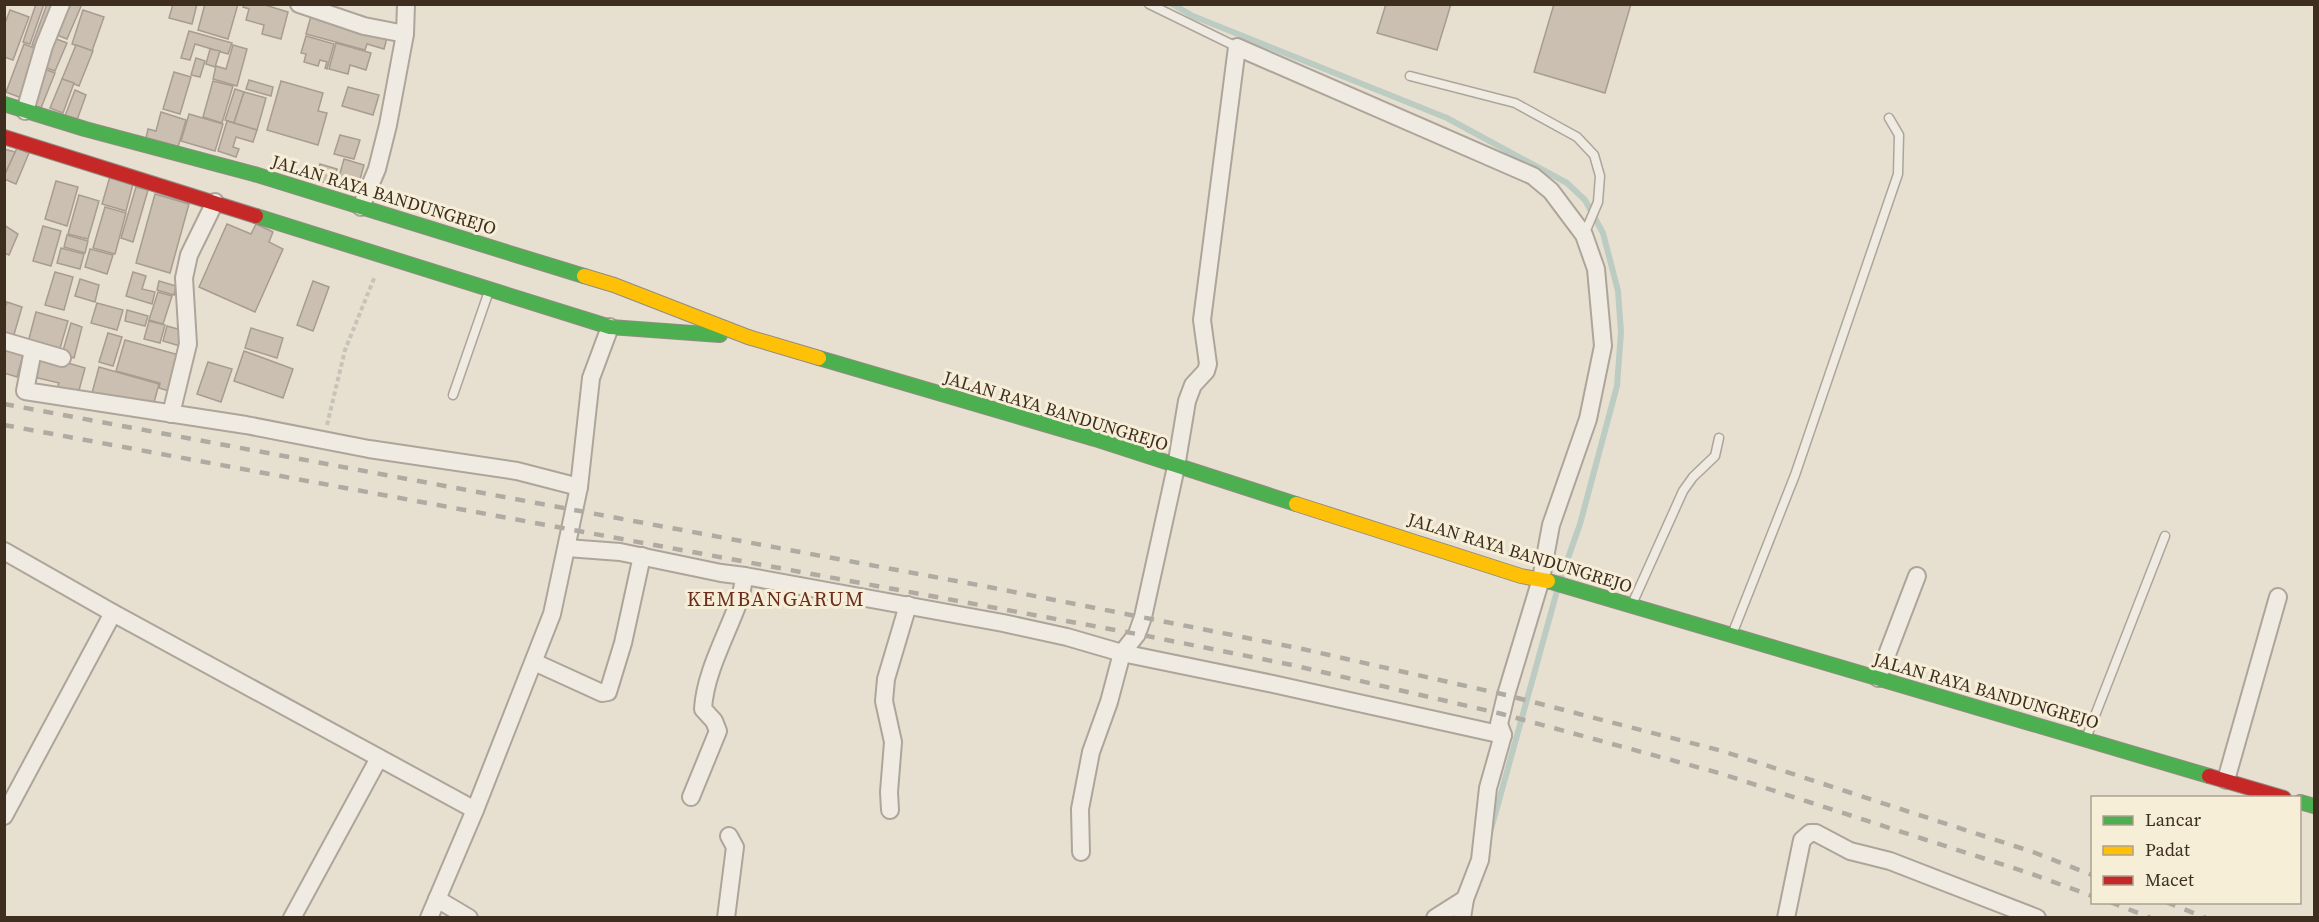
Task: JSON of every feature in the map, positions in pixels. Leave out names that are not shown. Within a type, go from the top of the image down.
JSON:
[{"type":"main road","name":"JALAN RAYA BANDUNGREJO","points":[[4,104],[254,174],[361,207],[418,230],[614,285],[748,337],[1095,439],[1176,467],[1521,576],[1544,580],[2278,796]]},
{"type":"main road","name":"JALAN RAYA BANDUNGREJO","points":[[4,137],[383,257],[409,259],[489,290],[610,327],[748,337]]},
{"type":"street","points":[[25,111],[44,46],[61,4]]},
{"type":"street","points":[[298,4],[364,26],[405,34]]},
{"type":"street","points":[[361,207],[377,169],[405,34],[406,4]]},
{"type":"street","points":[[1081,852],[1080,809],[1086,771],[1109,702],[1122,653],[1137,634],[1143,617],[1176,467],[1186,401],[1193,386],[1206,371],[1208,364],[1202,320],[1237,47],[1533,176],[1551,191],[1586,231],[1596,270],[1603,346],[1588,419],[1551,525],[1544,580],[1506,695],[1499,724],[1503,735],[1488,788],[1480,860],[1465,899],[1462,918]]},
{"type":"street","points":[[171,414],[188,344],[184,278],[189,255],[214,202]]},
{"type":"street","points":[[429,918],[475,810],[552,614],[579,487],[591,378],[610,327]]},
{"type":"street","points":[[4,341],[62,358]]},
{"type":"street","points":[[33,350],[25,391],[246,425],[369,449],[517,471],[579,487]]},
{"type":"street","points":[[567,549],[620,552],[721,573],[908,605],[1067,637],[1122,653],[1503,735]]},
{"type":"street","points":[[4,550],[113,614],[475,810]]},
{"type":"street","points":[[534,662],[602,693],[608,692],[623,643],[642,556]]},
{"type":"street","points":[[691,797],[718,731],[714,721],[702,709],[703,700],[741,597],[745,576]]},
{"type":"street","points":[[1878,678],[1917,576]]},
{"type":"street","points":[[2226,780],[2278,597]]},
{"type":"street","points":[[890,810],[892,742],[884,701],[886,679],[908,605]]},
{"type":"street","points":[[4,816],[113,614]]},
{"type":"street","points":[[292,918],[379,758]]},
{"type":"street","points":[[1786,918],[1802,840],[1810,833],[1816,833],[1850,851],[1890,861],[2037,918]]},
{"type":"street","points":[[726,918],[735,847],[729,836]]},
{"type":"street","points":[[437,899],[469,918]]},
{"type":"street","points":[[1435,918],[1465,899]]},
{"type":"lane","points":[[1149,4],[1237,47]]},
{"type":"lane","points":[[1410,76],[1515,104],[1577,137],[1594,155],[1600,176],[1598,202],[1586,231]]},
{"type":"lane","points":[[1732,635],[1795,475],[1898,174],[1899,135],[1889,118]]},
{"type":"lane","points":[[453,395],[489,290]]},
{"type":"lane","points":[[1631,606],[1683,490],[1715,456],[1719,438]]},
{"type":"lane","points":[[2086,739],[2165,536]]},
{"type":"path","points":[[323,440],[345,350],[383,257]]},
{"type":"building","points":[[36,4],[44,4],[30,44],[23,42]]},
{"type":"building","points":[[47,4],[53,4],[42,49],[32,45]]},
{"type":"building","points":[[64,4],[82,4],[67,39],[52,33]]},
{"type":"building","points":[[173,4],[197,4],[192,24],[169,18]]},
{"type":"building","points":[[205,4],[238,4],[228,39],[198,30]]},
{"type":"building","points":[[244,4],[262,4],[288,12],[281,39],[262,34],[264,25],[246,20],[249,9],[243,7]]},
{"type":"building","points":[[1386,4],[1451,4],[1437,50],[1377,33]]},
{"type":"building","points":[[1554,4],[1631,4],[1605,93],[1534,72]]},
{"type":"building","points":[[10,10],[29,17],[13,60],[4,57],[4,26]]},
{"type":"building","points":[[83,10],[104,17],[92,51],[72,44]]},
{"type":"building","points":[[311,16],[387,38],[384,49],[367,44],[365,50],[306,34]]},
{"type":"building","points":[[189,31],[232,43],[228,54],[195,44],[190,60],[181,58]]},
{"type":"building","points":[[306,36],[334,44],[327,69],[325,68],[327,62],[320,60],[318,66],[304,62],[306,54],[301,53]]},
{"type":"building","points":[[51,37],[67,43],[55,71],[39,65]]},
{"type":"building","points":[[336,43],[371,53],[366,70],[350,65],[348,74],[329,69]]},
{"type":"building","points":[[24,44],[42,51],[24,99],[6,92]]},
{"type":"building","points":[[76,45],[93,51],[79,86],[62,79]]},
{"type":"building","points":[[233,45],[247,49],[237,86],[213,79],[216,66],[226,69]]},
{"type":"building","points":[[210,49],[220,51],[215,67],[206,64]]},
{"type":"building","points":[[196,58],[205,61],[200,77],[191,75]]},
{"type":"building","points":[[39,67],[55,73],[41,108],[29,104]]},
{"type":"building","points":[[174,72],[191,77],[180,114],[163,109]]},
{"type":"building","points":[[62,79],[74,83],[63,113],[50,108]]},
{"type":"building","points":[[249,80],[273,87],[271,96],[246,89]]},
{"type":"building","points":[[213,81],[233,86],[222,123],[203,117]]},
{"type":"building","points":[[281,81],[323,93],[318,111],[327,113],[318,145],[267,130]]},
{"type":"building","points":[[348,87],[379,95],[373,115],[342,106]]},
{"type":"building","points":[[235,89],[244,92],[234,123],[225,120]]},
{"type":"building","points":[[75,90],[86,95],[77,120],[65,116]]},
{"type":"building","points":[[244,92],[266,98],[257,130],[234,123]]},
{"type":"building","points":[[161,112],[186,120],[178,147],[146,138],[148,129],[156,131]]},
{"type":"building","points":[[189,114],[223,124],[215,151],[181,141]]},
{"type":"building","points":[[227,121],[257,130],[253,142],[236,137],[233,147],[239,149],[236,157],[218,151]]},
{"type":"building","points":[[340,135],[360,140],[354,159],[334,154]]},
{"type":"building","points":[[17,148],[29,153],[16,184],[4,179],[4,176]]},
{"type":"building","points":[[4,149],[15,152],[4,176]]},
{"type":"building","points":[[344,159],[364,165],[356,194],[336,188]]},
{"type":"building","points":[[320,164],[337,169],[332,185],[316,180]]},
{"type":"building","points":[[111,173],[134,180],[126,211],[102,204]]},
{"type":"building","points":[[56,181],[78,187],[67,226],[45,219]]},
{"type":"building","points":[[136,187],[148,190],[133,242],[121,238]]},
{"type":"building","points":[[155,194],[189,204],[170,273],[136,263]]},
{"type":"building","points":[[79,195],[99,201],[88,239],[68,234]]},
{"type":"building","points":[[105,207],[126,213],[115,254],[93,248]]},
{"type":"building","points":[[227,224],[251,234],[256,224],[273,232],[269,242],[283,249],[255,312],[199,287]]},
{"type":"building","points":[[4,225],[18,234],[9,255],[4,253]]},
{"type":"building","points":[[43,226],[61,231],[51,266],[33,261]]},
{"type":"building","points":[[67,235],[88,241],[85,253],[64,247]]},
{"type":"building","points":[[61,248],[84,254],[80,269],[57,263]]},
{"type":"building","points":[[90,249],[113,255],[107,274],[85,267]]},
{"type":"building","points":[[55,272],[73,277],[64,310],[45,305]]},
{"type":"building","points":[[133,272],[146,276],[142,289],[155,292],[152,304],[126,296]]},
{"type":"building","points":[[80,279],[99,285],[95,302],[75,296]]},
{"type":"building","points":[[159,281],[176,286],[174,295],[157,290]]},
{"type":"building","points":[[313,281],[329,287],[313,331],[297,325]]},
{"type":"building","points":[[158,292],[172,296],[163,324],[149,320]]},
{"type":"building","points":[[7,302],[22,307],[13,338],[4,336],[4,310]]},
{"type":"building","points":[[97,303],[123,310],[117,330],[91,323]]},
{"type":"building","points":[[127,310],[148,316],[145,326],[125,321]]},
{"type":"building","points":[[36,312],[68,321],[58,355],[27,346]]},
{"type":"building","points":[[149,321],[165,325],[160,343],[144,339]]},
{"type":"building","points":[[71,323],[82,327],[74,358],[62,354]]},
{"type":"building","points":[[167,326],[185,331],[180,346],[163,341]]},
{"type":"building","points":[[251,328],[283,338],[277,358],[245,348]]},
{"type":"building","points":[[108,333],[122,337],[113,366],[99,362]]},
{"type":"building","points":[[125,340],[179,355],[169,391],[159,388],[160,383],[116,371]]},
{"type":"building","points":[[4,346],[24,351],[17,377],[4,373]]},
{"type":"building","points":[[244,351],[293,369],[283,398],[234,381]]},
{"type":"building","points":[[41,355],[85,368],[78,394],[57,388],[59,383],[34,377]]},
{"type":"building","points":[[208,362],[232,369],[221,402],[197,394]]},
{"type":"building","points":[[99,367],[159,384],[152,410],[92,393]]},
{"type":"waterway","points":[[1172,4],[1193,16],[1447,118],[1567,183],[1585,200],[1603,233],[1618,291],[1621,332],[1617,386],[1580,524],[1561,578]]},
{"type":"waterway","points":[[1490,833],[1557,591]]},
{"type":"railway","points":[[4,404],[994,588],[1298,648],[1506,695],[1722,751],[2033,852],[2091,875]]},
{"type":"railway","points":[[4,425],[1137,634],[1292,665],[1502,714],[1719,773],[2029,873],[2091,896]]},
{"type":"railway","points":[[2115,904],[2151,918]]},
{"type":"railway","points":[[2171,904],[2206,918]]},
{"type":"traffic: fast","points":[[4,104],[85,129],[254,174],[584,276]]},
{"type":"traffic: fast","points":[[256,216],[610,327],[720,335]]},
{"type":"traffic: fast","points":[[819,358],[1095,439],[1296,504]]},
{"type":"traffic: fast","points":[[1548,581],[2209,776]]},
{"type":"traffic: fast","points":[[2301,802],[2314,806]]},
{"type":"traffic: slow","points":[[584,276],[614,285],[748,337],[819,358]]},
{"type":"traffic: slow","points":[[1296,504],[1521,576],[1548,581]]},
{"type":"traffic: jam","points":[[4,137],[256,216]]},
{"type":"traffic: jam","points":[[2209,776],[2277,796]]},
{"type":"district","name":"KEMBANGARUM","points":[[776,599]]}]
